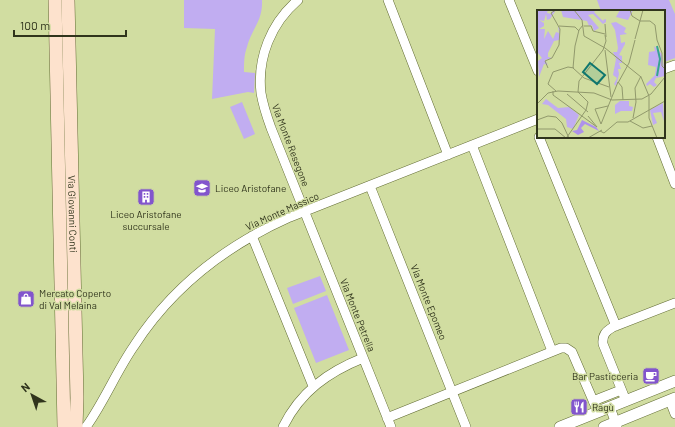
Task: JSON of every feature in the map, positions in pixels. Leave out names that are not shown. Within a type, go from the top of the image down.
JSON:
[{"type":"main road","name":"Via Giovanni Conti","points":[[55,0],[64,427]]},
{"type":"main road","name":"Via Giovanni Conti","points":[[68,0],[77,398],[76,427]]},
{"type":"street","name":"Via Monte Resegone","points":[[298,0],[282,16],[268,41],[263,60],[261,87],[263,102],[271,128],[304,212]]},
{"type":"street","points":[[388,0],[448,155]]},
{"type":"street","points":[[509,0],[537,69]]},
{"type":"street","points":[[665,69],[675,65]]},
{"type":"street","name":"Via Monte Massico","points":[[86,427],[131,350],[148,325],[163,307],[192,278],[213,260],[252,236],[304,212],[535,120]]},
{"type":"street","points":[[540,138],[616,326]]},
{"type":"street","points":[[657,138],[675,184]]},
{"type":"street","points":[[472,145],[552,351]]},
{"type":"street","name":"Via Monte Epomeo","points":[[370,186],[466,427]]},
{"type":"street","name":"Via Monte Petrella","points":[[304,212],[391,427]]},
{"type":"street","points":[[252,236],[313,386]]},
{"type":"street","points":[[626,401],[603,341],[606,332],[616,326],[675,303]]},
{"type":"street","points":[[387,418],[552,351],[564,348],[572,352],[598,412]]},
{"type":"street","points":[[283,427],[291,412],[313,386],[333,372],[363,358]]},
{"type":"street","points":[[560,427],[675,381]]},
{"type":"street","points":[[593,401],[621,390]]},
{"type":"street","points":[[604,427],[616,425],[672,400],[675,414]]},
{"type":"street","points":[[610,407],[616,425]]},
{"type":"shaded area","points":[[184,0],[262,0],[261,14],[249,40],[244,59],[244,72],[255,73],[254,93],[248,92],[212,99],[215,29],[184,28]]},
{"type":"shaded area","points":[[597,0],[669,0],[675,14],[675,58],[665,62],[665,10],[601,10]]},
{"type":"shaded area","points":[[242,102],[255,134],[244,139],[230,107]]},
{"type":"shaded area","points":[[320,276],[326,291],[293,304],[287,288]]},
{"type":"shaded area","points":[[327,295],[349,350],[316,363],[294,308]]},
{"type":"place","name":"Liceo Aristofane","points":[[202,188]]},
{"type":"place","name":"Liceo Aristofane succursale","points":[[146,197]]},
{"type":"place","name":"Mercato Coperto di Val Melaina","points":[[26,299]]},
{"type":"place","name":"Bar Pasticceria","points":[[651,376]]},
{"type":"place","name":"Ragù","points":[[579,407]]}]
